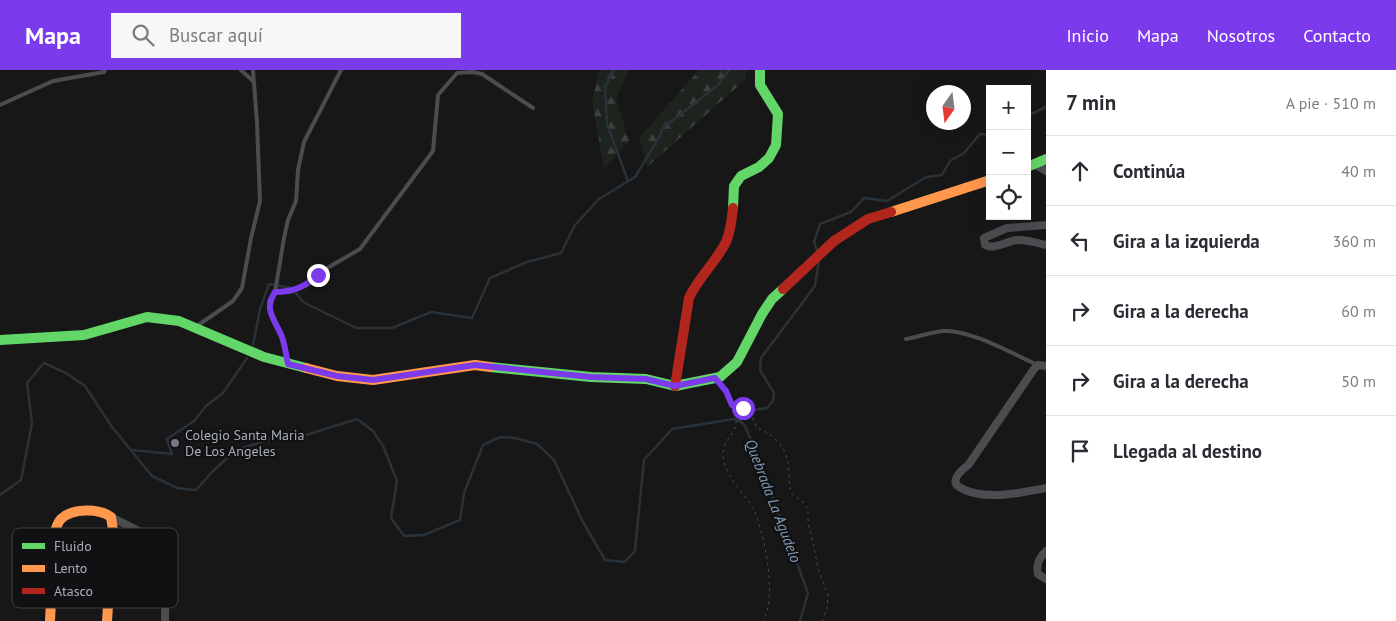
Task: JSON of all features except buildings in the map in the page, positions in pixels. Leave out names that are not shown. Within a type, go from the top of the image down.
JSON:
[{"type":"street","points":[[675,386],[689,298],[693,289],[727,240],[733,211],[734,186],[741,176],[759,167],[769,158],[776,145],[778,114],[760,85],[760,70]]},
{"type":"street","points":[[1031,166],[1046,159]]},
{"type":"street","points":[[1031,166],[1046,171]]},
{"type":"street","points":[[0,340],[84,335],[147,317],[165,318],[179,321],[264,357],[337,376],[373,380],[475,365],[591,377],[646,379],[675,386],[715,378],[727,372],[736,362],[762,314],[772,300],[834,241],[868,219],[986,181]]},
{"type":"street","points":[[1046,225],[1007,228],[991,234],[984,238],[984,241],[985,245],[991,248],[1018,240],[1028,240],[1046,245]]},
{"type":"street","points":[[1042,365],[956,478],[955,482],[958,487],[967,491],[987,495],[1020,493],[1046,488]]},
{"type":"street","points":[[56,528],[57,524],[70,512],[102,510],[111,517],[133,528]]},
{"type":"street","points":[[111,517],[112,528]]},
{"type":"street","points":[[1046,550],[1039,558],[1037,569],[1038,574],[1046,580]]},
{"type":"street","points":[[50,621],[51,608]]},
{"type":"street","points":[[107,621],[108,608]]},
{"type":"street","points":[[165,608],[165,621]]},
{"type":"lane","points":[[0,105],[53,80],[104,72],[105,70]]},
{"type":"lane","points":[[241,70],[254,83]]},
{"type":"lane","points":[[195,328],[233,301],[242,288],[260,201],[253,70]]},
{"type":"lane","points":[[288,364],[282,338],[270,312],[269,301],[275,292],[288,220],[296,201],[298,170],[304,142],[341,70]]},
{"type":"lane","points":[[275,292],[290,292],[307,285],[329,266],[360,249],[433,151],[438,95],[458,73],[473,72],[482,74],[534,108]]},
{"type":"lane","points":[[906,339],[943,331],[958,332],[1042,365]]},
{"type":"path","points":[[715,378],[726,391],[736,416],[736,424],[732,433],[724,442],[723,456],[732,479],[743,492],[754,511],[761,530],[769,571],[770,597],[764,621]]},
{"type":"path","points":[[732,405],[749,409],[757,428],[766,430],[776,439],[787,456],[791,493],[804,503],[808,510],[808,524],[815,548],[818,569],[828,596],[827,608],[822,621]]},
{"type":"green space","points":[[600,70],[629,70],[616,99],[629,141],[604,168],[592,101]]},
{"type":"green space","points":[[699,70],[747,70],[744,81],[647,167],[639,138]]},
{"type":"waterway","points":[[614,70],[605,87],[607,124],[628,181]]},
{"type":"waterway","points":[[253,345],[260,309],[269,284],[292,288],[303,302],[356,328],[392,328],[431,312],[472,318],[490,278],[527,262],[561,253],[575,225],[599,199],[635,177],[663,128],[718,85],[729,70]]},
{"type":"waterway","points":[[1031,114],[1046,107]]},
{"type":"waterway","points":[[818,253],[814,242],[820,224],[851,212],[864,198],[887,201],[926,177],[942,175],[950,161],[964,153],[980,134],[986,135]]},
{"type":"waterway","points":[[740,421],[745,411],[767,408],[773,401],[774,393],[760,370],[761,358],[815,286],[819,261]]},
{"type":"waterway","points":[[132,450],[172,454],[167,439],[194,421],[206,406],[223,393],[247,358]]},
{"type":"waterway","name":"Quebrada La Agudelo","points":[[0,495],[21,480],[32,423],[27,383],[44,363],[66,373],[85,386],[112,427],[152,476],[177,488],[196,490],[236,450],[275,438],[303,436],[357,419],[373,431],[383,446],[397,481],[391,518],[404,536],[424,535],[460,520],[464,493],[483,445],[500,437],[515,438],[537,444],[554,460],[583,522],[605,560],[625,562],[635,551],[644,460],[672,429],[734,419],[740,421],[745,426],[808,593],[800,621]]},
{"type":"traffic: fast","points":[[733,208],[734,186],[741,176],[759,167],[769,158],[776,145],[778,114],[760,85],[760,70]]},
{"type":"traffic: fast","points":[[1031,165],[1046,159]]},
{"type":"traffic: fast","points":[[490,367],[591,377],[646,379],[675,386],[720,377],[737,362],[762,314],[772,299],[783,289]]},
{"type":"traffic: fast","points":[[0,340],[84,335],[147,317],[179,321],[264,357],[306,368]]},
{"type":"traffic: slow","points":[[891,212],[986,181]]},
{"type":"traffic: slow","points":[[306,368],[337,376],[373,380],[475,365],[490,367]]},
{"type":"traffic: slow","points":[[56,528],[58,522],[66,515],[86,510],[100,512],[111,517],[113,528]]},
{"type":"traffic: slow","points":[[50,621],[51,608]]},
{"type":"traffic: slow","points":[[107,621],[108,608]]},
{"type":"traffic: jam","points":[[675,386],[689,298],[726,242],[733,208]]},
{"type":"traffic: jam","points":[[783,289],[834,241],[868,219],[891,212]]},
{"type":"place","name":"Colegio Santa Maria De Los Angeles","points":[[175,443]]},
{"type":"route","points":[[318,275],[307,285],[290,292],[275,292],[269,301],[270,312],[282,338],[288,364],[337,376],[373,380],[475,365],[591,377],[646,379],[675,386],[715,378],[726,391],[732,405],[743,408]]}]
